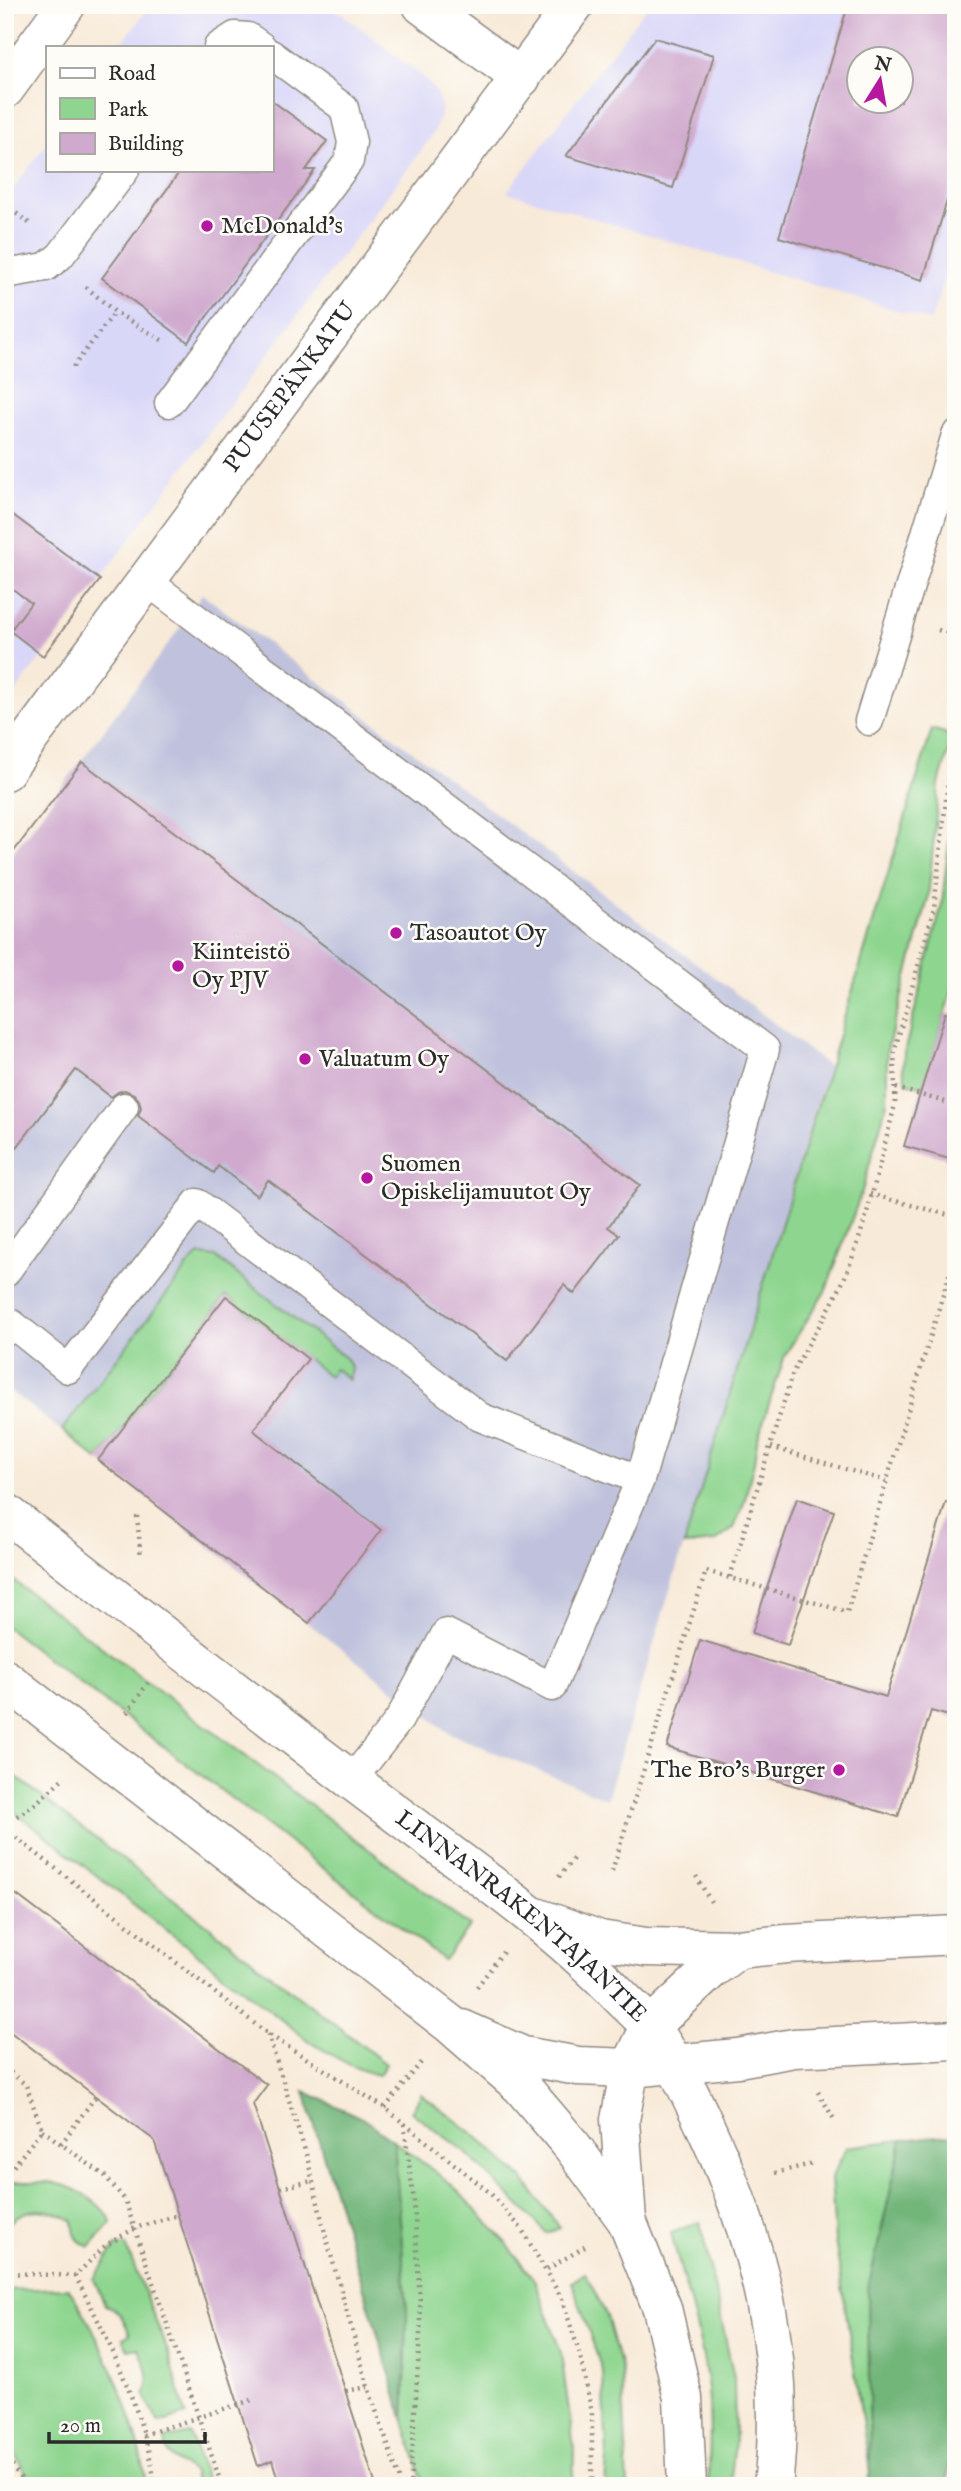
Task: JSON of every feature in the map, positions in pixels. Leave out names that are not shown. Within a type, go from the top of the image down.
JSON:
[{"type":"main road","points":[[5,89],[66,5]]},
{"type":"main road","points":[[422,5],[521,78]]},
{"type":"main road","name":"PUUSEPÄNKATU","points":[[5,771],[573,6]]},
{"type":"main road","name":"LINNANRAKENTAJANTIE","points":[[5,1512],[351,1781],[530,1915],[595,1970],[650,2026],[675,2062],[732,2185],[759,2275],[773,2341],[777,2403],[773,2486]]},
{"type":"main road","points":[[5,1679],[450,2024],[521,2086],[572,2146],[627,2221],[662,2308],[683,2398],[687,2486]]},
{"type":"main road","points":[[530,1915],[600,1940],[646,1947],[738,1949],[956,1935]]},
{"type":"main road","points":[[627,2221],[620,2120],[630,2068],[650,2026],[713,1968],[738,1949]]},
{"type":"main road","points":[[450,2024],[523,2056],[578,2066],[630,2068],[738,2058],[794,2048],[956,2040]]},
{"type":"lane","points":[[220,46],[235,36],[248,37],[261,46]]},
{"type":"lane","points":[[169,403],[349,161],[352,142],[344,108],[273,55]]},
{"type":"lane","points":[[5,274],[46,267],[60,256],[123,172]]},
{"type":"lane","points":[[869,721],[956,435]]},
{"type":"lane","points":[[147,581],[765,1049],[640,1480],[552,1687],[446,1633],[399,1720],[351,1781]]},
{"type":"lane","points":[[5,1273],[124,1107]]},
{"type":"lane","points":[[7,1325],[68,1369],[197,1203],[481,1418],[640,1480]]},
{"type":"path","points":[[5,205],[44,234],[91,293],[115,312],[181,352],[204,356]]},
{"type":"path","points":[[73,367],[115,312]]},
{"type":"path","points":[[730,1577],[793,1372],[835,1298],[846,1272],[895,1105],[895,1049],[934,908],[947,782],[956,750]]},
{"type":"path","points":[[896,1088],[956,1105]]},
{"type":"path","points":[[870,1194],[956,1217]]},
{"type":"path","points":[[612,1871],[706,1571],[847,1612],[956,1252]]},
{"type":"path","points":[[771,1447],[886,1480]]},
{"type":"path","points":[[137,1516],[151,1679],[135,1704],[95,1748],[34,1805],[5,1827],[268,2034],[385,2108],[491,2193],[521,2228],[562,2299],[580,2355],[592,2413],[592,2486]]},
{"type":"path","points":[[385,2108],[575,1856]]},
{"type":"path","points":[[947,1861],[956,1861]]},
{"type":"path","points":[[696,1876],[738,1949]]},
{"type":"path","points":[[268,2034],[368,2387],[402,2486]]},
{"type":"path","points":[[794,2048],[834,2119]]},
{"type":"path","points":[[5,2068],[26,2085],[42,2130],[104,2176],[125,2200],[222,2486]]},
{"type":"path","points":[[61,2144],[96,2096]]},
{"type":"path","points":[[404,2123],[414,2202],[421,2319],[410,2486]]},
{"type":"path","points":[[5,2177],[42,2130]]},
{"type":"path","points":[[732,2185],[815,2163]]},
{"type":"path","points":[[280,2189],[312,2182]]},
{"type":"path","points":[[5,2277],[8,2273],[75,2276],[105,2246],[135,2228],[178,2215]]},
{"type":"path","points":[[547,2269],[627,2221]]},
{"type":"path","points":[[75,2276],[90,2303],[130,2394],[152,2464],[155,2486]]},
{"type":"path","points":[[346,2391],[368,2387]]},
{"type":"path","points":[[143,2435],[256,2399]]},
{"type":"path","points":[[5,2453],[25,2486]]},
{"type":"shaded area","points":[[151,5],[331,5],[424,78],[436,92],[442,110],[435,130],[426,144],[5,706],[5,200],[46,144],[46,172],[273,172],[273,46],[120,46]]},
{"type":"shaded area","points":[[648,5],[956,5],[956,238],[931,321],[507,192]]},
{"type":"shaded area","points":[[202,594],[728,987],[828,1066],[607,1799],[449,1733],[5,1387],[5,863],[180,628]]},
{"type":"green space","points":[[932,729],[953,736],[939,784],[928,899],[887,1050],[887,1102],[862,1191],[826,1290],[785,1355],[757,1441],[744,1503],[734,1528],[715,1542],[684,1545]]},
{"type":"green space","points":[[955,790],[956,979],[923,1087],[906,1082],[904,1053],[942,904]]},
{"type":"green space","points":[[200,1255],[215,1257],[347,1359],[351,1367],[349,1379],[335,1369],[329,1376],[226,1296],[98,1460],[62,1430],[193,1260]]},
{"type":"green space","points":[[5,1574],[470,1926],[444,1960],[5,1626]]},
{"type":"green space","points":[[5,1768],[386,2064],[379,2075],[352,2066],[310,2042],[5,1804]]},
{"type":"green space","points":[[304,2091],[362,2118],[394,2141],[407,2312],[404,2421]]},
{"type":"green space","points":[[421,2094],[475,2135],[523,2179],[560,2228],[547,2233],[464,2151],[411,2112]]},
{"type":"green space","points":[[956,2134],[956,2393],[947,2486],[867,2486],[870,2471],[868,2289],[902,2140]]},
{"type":"green space","points":[[902,2140],[868,2289],[870,2471],[835,2240],[831,2178],[847,2147]]},
{"type":"green space","points":[[394,2141],[450,2183],[503,2239],[535,2281],[561,2353],[574,2448],[573,2486],[424,2486],[404,2421],[407,2312]]},
{"type":"green space","points":[[12,2182],[53,2183],[73,2189],[97,2204],[111,2223],[90,2247],[77,2237],[73,2221],[55,2213],[37,2210],[28,2212],[12,2220],[5,2228],[5,2192]]},
{"type":"green space","points":[[700,2222],[734,2378],[735,2443],[730,2486],[708,2486],[708,2389],[697,2330],[671,2233]]},
{"type":"green space","points":[[116,2246],[126,2246],[169,2354],[186,2415],[159,2423],[144,2394],[148,2377],[139,2348],[128,2350],[123,2338],[130,2334],[118,2312],[105,2305],[94,2279]]},
{"type":"green space","points":[[585,2273],[607,2316],[622,2372],[628,2486],[605,2486],[607,2458],[603,2373],[572,2282]]},
{"type":"green space","points":[[68,2288],[93,2330],[118,2383],[137,2438],[146,2486],[34,2486],[5,2439],[5,2290]]},
{"type":"green space","points":[[190,2433],[208,2486],[195,2486],[193,2472],[174,2459],[166,2446],[165,2439]]},
{"type":"building","points":[[848,5],[956,5],[956,171],[923,280],[779,237]]},
{"type":"building","points":[[655,38],[714,55],[673,188],[566,156]]},
{"type":"building","name":"McDonald's","points":[[273,101],[327,141],[306,170],[315,170],[188,342],[102,278],[180,172],[273,172]]},
{"type":"building","points":[[5,509],[100,580],[43,656],[10,631],[31,603],[5,583]]},
{"type":"building","name":"Kiinteistö Oy PJV","points":[[82,762],[640,1185],[608,1227],[619,1235],[574,1294],[564,1285],[507,1361],[268,1180],[257,1196],[218,1166],[214,1173],[138,1116],[141,1108],[134,1094],[125,1090],[111,1097],[76,1070],[5,1163],[5,863]]},
{"type":"building","points":[[945,1013],[956,1015],[956,1161],[904,1146]]},
{"type":"building","points":[[226,1296],[308,1359],[253,1430],[381,1530],[309,1623],[98,1460]]},
{"type":"building","points":[[797,1498],[834,1511],[788,1645],[752,1633]]},
{"type":"building","points":[[946,1502],[956,1504],[956,1718],[931,1711],[898,1817],[667,1747],[700,1640],[886,1697]]},
{"type":"building","points":[[5,1886],[267,2085],[253,2104],[376,2486],[280,2486],[272,2460],[258,2466],[154,2140],[5,2028]]},
{"type":"place","name":"McDonald's","points":[[207,226]]},
{"type":"place","name":"Tasoautot Oy","points":[[396,933]]},
{"type":"place","name":"Kiinteistö Oy PJV","points":[[178,966]]},
{"type":"place","name":"Valuatum Oy","points":[[305,1059]]},
{"type":"place","name":"Suomen Opiskelijamuutot Oy","points":[[367,1178]]},
{"type":"place","name":"The Bro's Burger","points":[[839,1770]]}]
